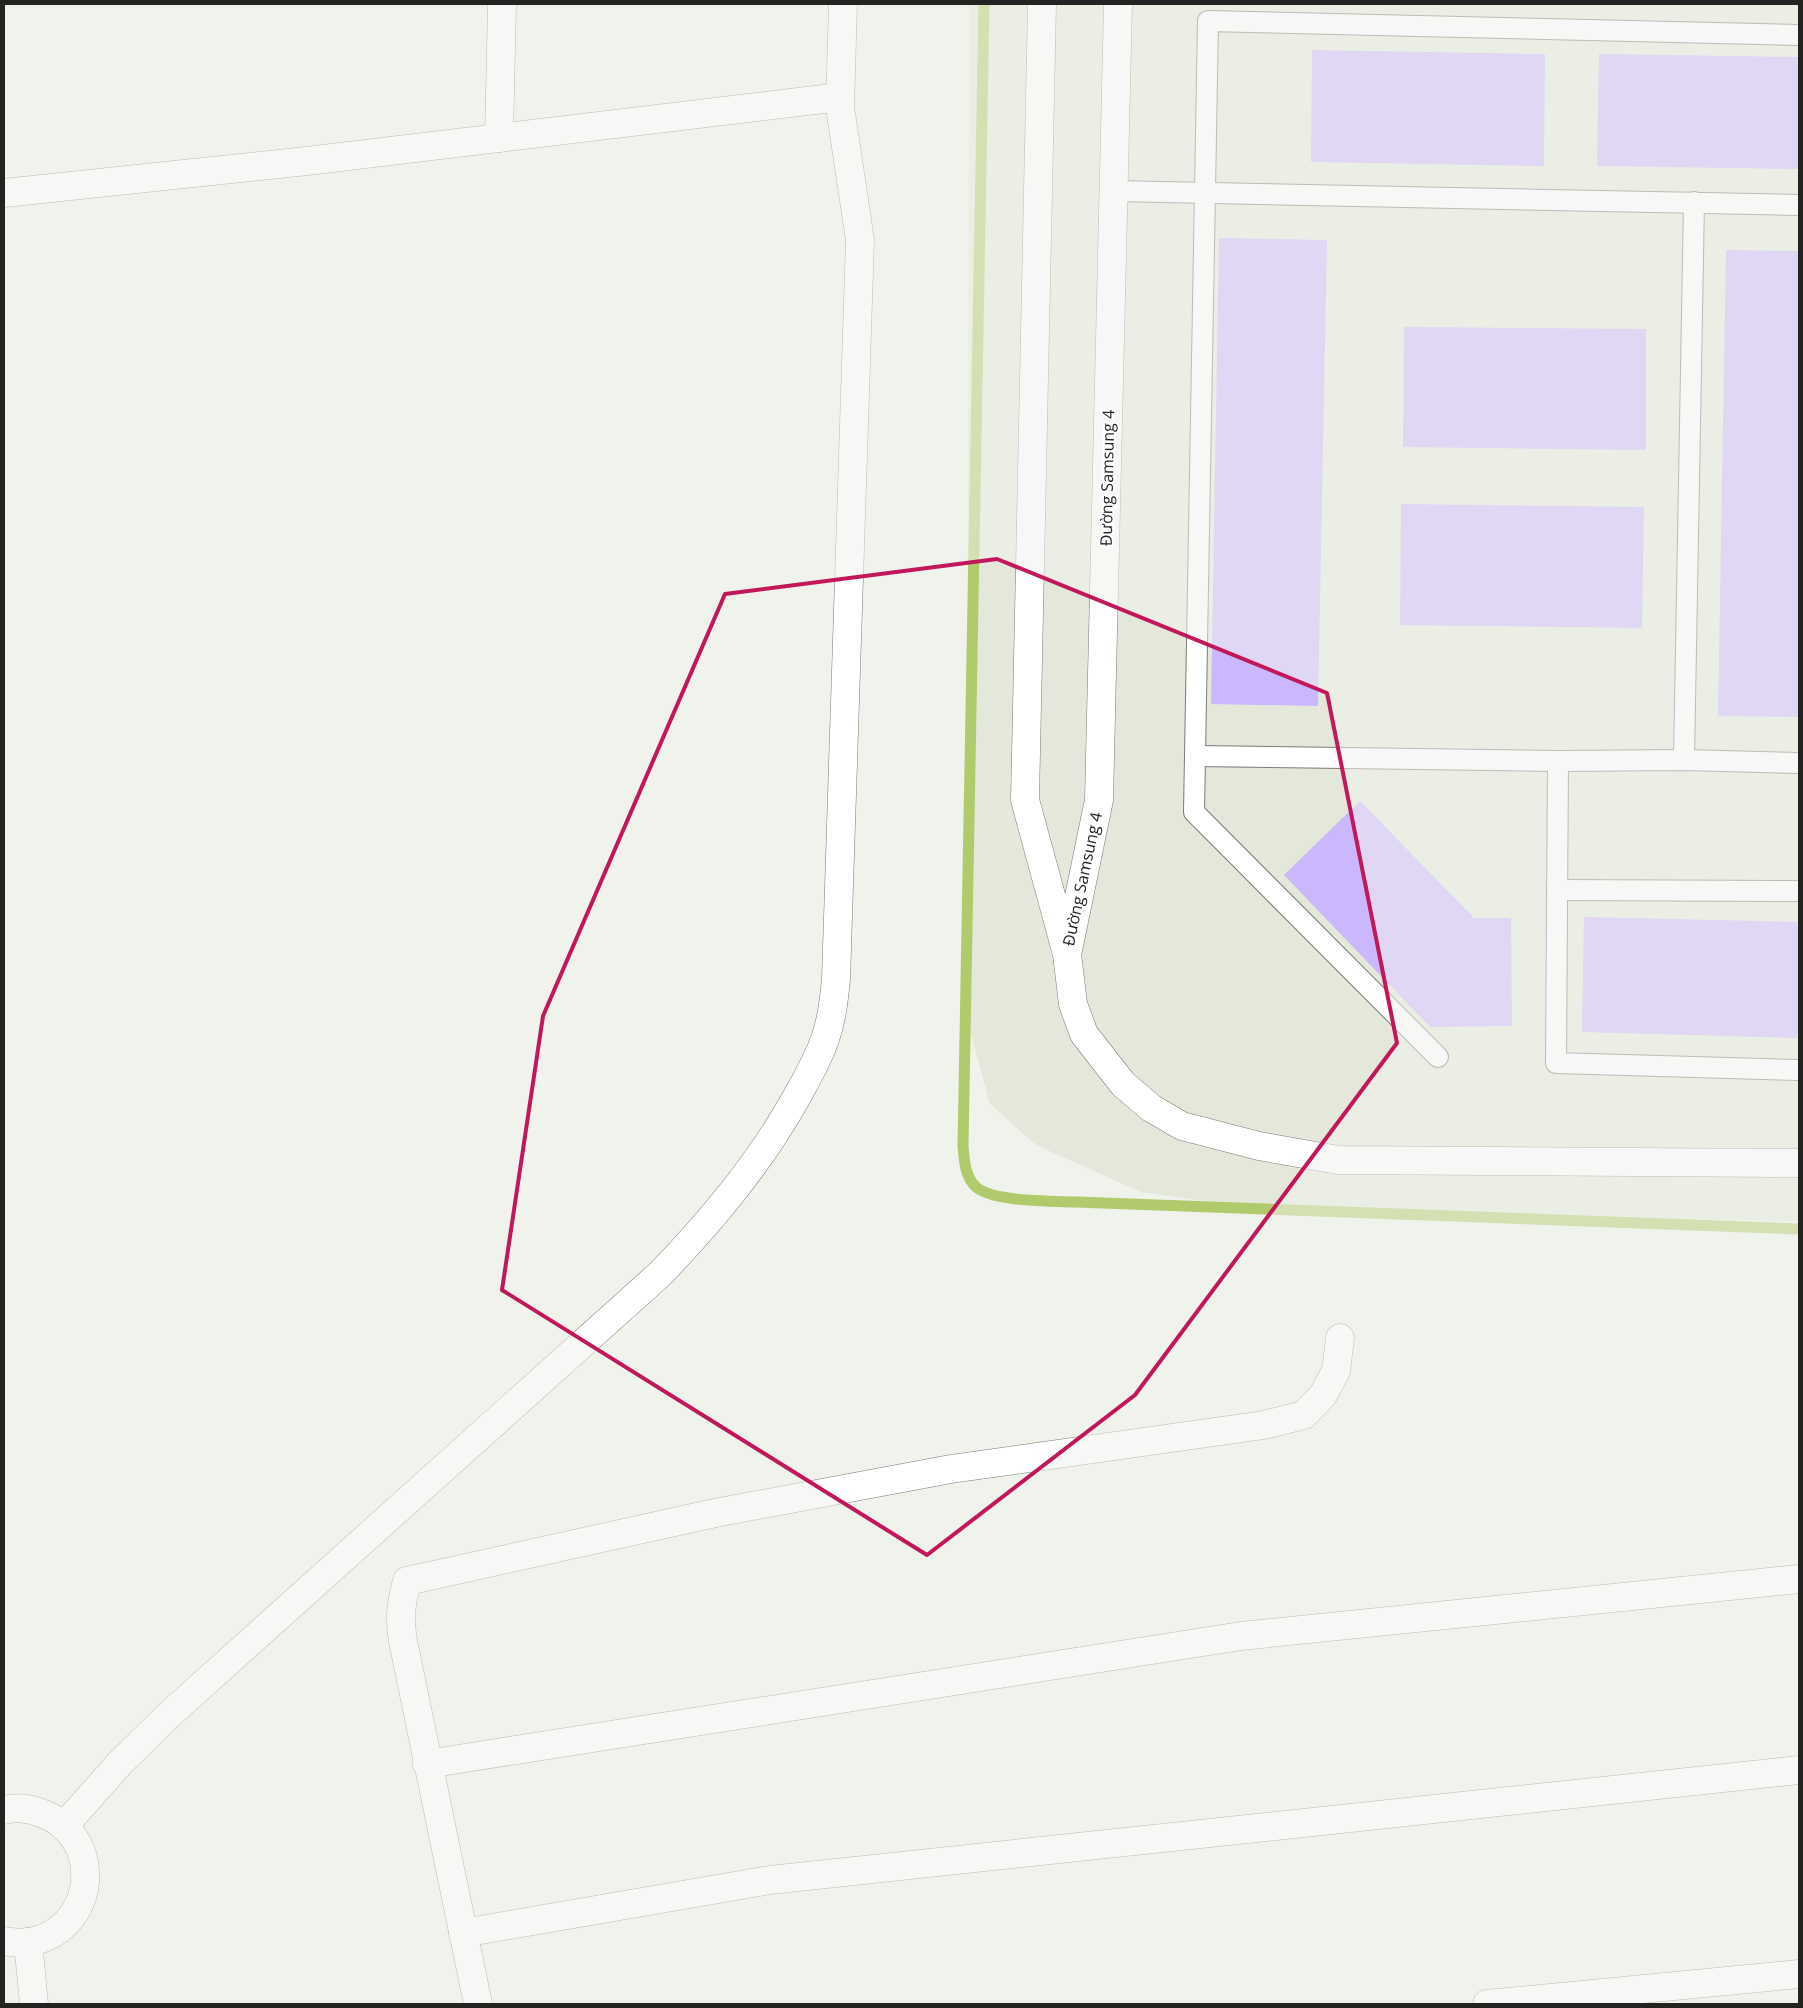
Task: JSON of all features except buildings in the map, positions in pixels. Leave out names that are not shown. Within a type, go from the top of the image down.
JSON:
[{"type":"street","points":[[499,138],[502,4]]},
{"type":"street","points":[[64,1826],[120,1763],[171,1713],[660,1274],[714,1216],[760,1158],[816,1062],[830,1022],[836,979],[860,240],[840,107],[843,4]]},
{"type":"street","name":"Đường Samsung 4","points":[[1042,4],[1025,800],[1067,954]]},
{"type":"street","name":"Đường Samsung 4","points":[[1067,954],[1099,800],[1118,4]]},
{"type":"street","points":[[4,193],[307,161],[840,97]]},
{"type":"street","points":[[1067,954],[1074,1004],[1084,1034],[1123,1084],[1151,1108],[1182,1126],[1221,1138],[1338,1160],[1799,1164]]},
{"type":"street","points":[[478,2004],[427,1764],[400,1625],[401,1605],[407,1581],[753,1506],[951,1470],[1264,1425],[1304,1415],[1323,1396],[1336,1371],[1340,1338]]},
{"type":"street","points":[[427,1764],[1241,1636],[1799,1579]]},
{"type":"street","points":[[463,1933],[770,1880],[1799,1770]]},
{"type":"street","points":[[4,1810],[23,1808],[49,1816],[64,1826],[79,1846],[85,1862],[86,1879],[83,1895],[76,1911],[66,1924],[52,1934],[37,1941],[16,1942],[34,2004]]},
{"type":"street","points":[[1487,2004],[1799,1974]]},
{"type":"lane","points":[[1438,1057],[1194,812],[1208,21],[1799,35]]},
{"type":"lane","points":[[1114,191],[1799,204]]},
{"type":"lane","points":[[1684,760],[1694,202]]},
{"type":"lane","points":[[1195,756],[1558,761],[1684,760],[1799,763]]},
{"type":"lane","points":[[1558,761],[1556,1063],[1799,1070]]},
{"type":"lane","points":[[1557,890],[1799,891]]},
{"type":"highlighted area","points":[[997,559],[1327,693],[1397,1043],[1135,1395],[927,1555],[502,1290],[543,1016],[725,594]]},
{"type":"shaded area","points":[[969,4],[1799,4],[1799,1221],[1301,1215],[1141,1192],[1036,1145],[990,1104],[967,1020]]},
{"type":"waterway","points":[[984,4],[963,1146],[966,1168],[972,1183],[984,1192],[995,1196],[1038,1201],[1799,1229]]}]
